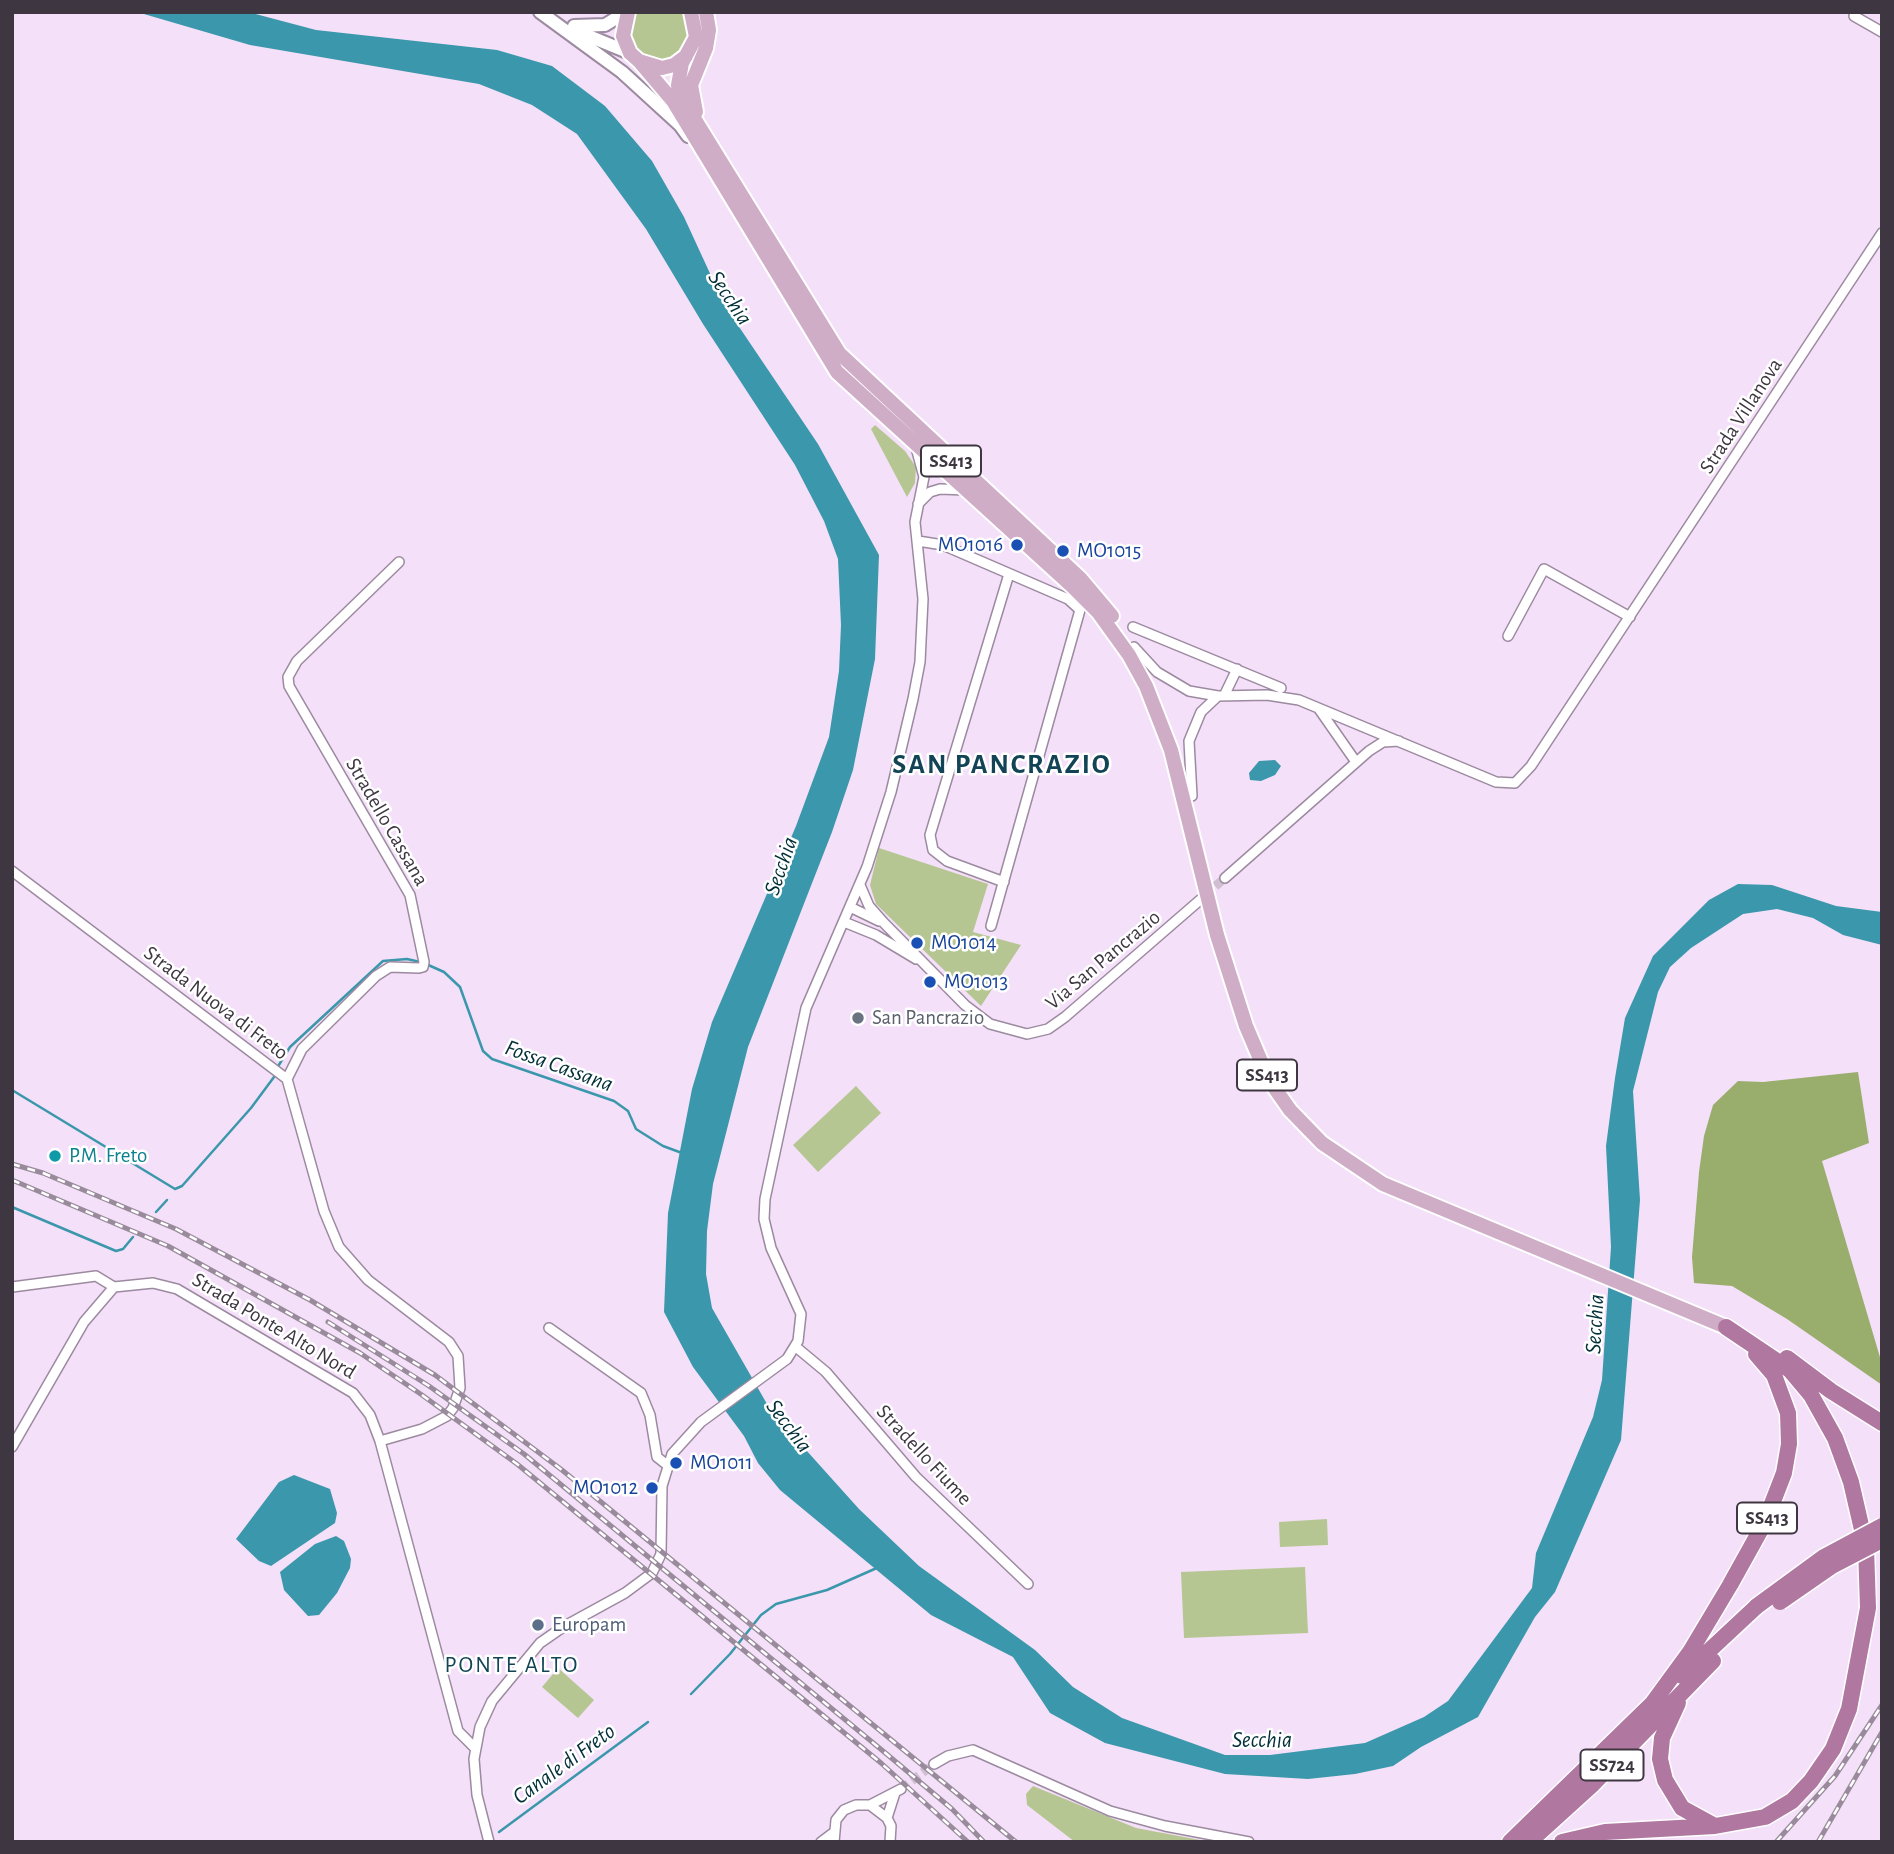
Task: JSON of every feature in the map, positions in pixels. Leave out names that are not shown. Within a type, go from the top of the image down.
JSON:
[{"type":"highway","name":"SS413","points":[[1726,1327],[1780,1353],[1882,1423]]},
{"type":"highway","name":"SS413","points":[[1653,1704],[1690,1652],[1730,1585],[1765,1522],[1784,1473],[1789,1444],[1788,1413],[1779,1387],[1767,1363],[1726,1327]]},
{"type":"highway","name":"SS413","points":[[1562,1842],[1605,1832],[1650,1827],[1715,1826],[1765,1817],[1792,1801],[1823,1766],[1849,1709],[1868,1608],[1866,1547],[1851,1482],[1830,1428],[1811,1395],[1790,1370],[1726,1327]]},
{"type":"highway","name":"SS724","points":[[1510,1842],[1653,1704],[1760,1610],[1824,1557],[1882,1525]]},
{"type":"highway","name":"SS724","points":[[1528,1842],[1593,1783],[1760,1610],[1832,1566],[1882,1540]]},
{"type":"highway","points":[[1690,1683],[1662,1738],[1660,1759],[1665,1780],[1682,1808],[1715,1826]]},
{"type":"main road","points":[[540,12],[622,72],[680,125],[706,159]]},
{"type":"main road","points":[[560,25],[605,25],[627,12]]},
{"type":"main road","points":[[627,12],[623,36],[634,57]]},
{"type":"main road","name":"SS413","points":[[691,12],[696,37],[692,49],[682,63],[678,85],[680,94],[839,353],[1080,578],[1134,647],[1167,717],[1192,796],[1223,922],[1231,972]]},
{"type":"main road","name":"SS413","points":[[701,126],[691,85],[706,48],[709,30],[706,12]]},
{"type":"main road","points":[[560,25],[662,68],[674,65],[692,49]]},
{"type":"main road","name":"SS413","points":[[634,57],[673,101],[837,372],[1089,603],[1129,655],[1146,686],[1171,750],[1217,935],[1254,1047],[1269,1080],[1290,1110],[1339,1157],[1383,1184],[1726,1327]]},
{"type":"street","points":[[1854,16],[1882,32]]},
{"type":"street","name":"Strada Villanova","points":[[1404,741],[1496,782],[1515,783],[1531,766],[1882,233]]},
{"type":"street","points":[[489,1842],[477,1795],[475,1748],[480,1727],[492,1701],[529,1653],[563,1627],[625,1593],[658,1564],[666,1464],[677,1446],[701,1422],[778,1366],[796,1347],[802,1329],[802,1314],[771,1248],[764,1219],[765,1199],[806,1008],[860,885],[891,792],[920,662],[923,599],[915,523],[924,477],[915,442]]},
{"type":"street","points":[[918,504],[930,492],[940,489],[969,491]]},
{"type":"street","points":[[918,541],[943,545],[1074,602],[1080,616],[991,926]]},
{"type":"street","name":"Stradello Cassana","points":[[287,1079],[309,1042],[376,976],[390,967],[419,968],[424,962],[410,895],[289,686],[288,677],[297,661],[399,562]]},
{"type":"street","points":[[1508,636],[1544,569],[1630,617]]},
{"type":"street","points":[[1004,882],[947,860],[933,850],[930,835],[1009,574]]},
{"type":"street","points":[[1133,627],[1281,688]]},
{"type":"street","points":[[1134,647],[1157,672],[1173,683],[1200,694],[1267,695],[1314,706],[1404,741]]},
{"type":"street","points":[[1192,796],[1188,753],[1192,729],[1201,712],[1221,696],[1237,669]]},
{"type":"street","points":[[1314,706],[1324,713],[1356,762]]},
{"type":"street","points":[[1225,878],[1356,762],[1383,742],[1404,741]]},
{"type":"street","name":"Strada Nuova di Freto","points":[[12,871],[287,1079],[324,1211],[339,1247],[356,1268],[449,1342],[458,1356],[460,1388],[447,1416],[422,1430],[380,1441]]},
{"type":"street","name":"Via San Pancrazio","points":[[860,885],[869,906],[965,1005],[990,1024],[1017,1033],[1037,1032],[1065,1017],[1200,900]]},
{"type":"street","name":"Via San Pancrazio","points":[[850,907],[884,923]]},
{"type":"street","name":"Via San Pancrazio","points":[[844,922],[876,935],[921,961]]},
{"type":"street","name":"Strada Ponte Alto Nord","points":[[12,1287],[96,1276],[114,1287],[153,1283],[189,1296],[348,1388],[370,1415],[380,1441],[458,1731],[475,1748]]},
{"type":"street","points":[[12,1447],[84,1322],[114,1287]]},
{"type":"street","points":[[549,1328],[641,1393],[650,1415],[657,1457],[666,1464]]},
{"type":"street","name":"Stradello Fiume","points":[[796,1347],[826,1372],[916,1477],[1028,1584]]},
{"type":"street","points":[[934,1764],[948,1756],[973,1750],[1123,1815],[1250,1842]]},
{"type":"street","points":[[821,1842],[834,1838],[836,1821],[844,1810],[856,1805],[870,1805],[898,1791],[887,1818]]},
{"type":"street","points":[[870,1805],[887,1818],[891,1826],[890,1842]]},
{"type":"green space","points":[[636,12],[683,12],[689,36],[684,48],[675,56],[664,60],[641,54],[633,44],[630,32]]},
{"type":"green space","points":[[875,425],[905,451],[916,467],[915,483],[907,497],[871,429]]},
{"type":"green space","points":[[879,848],[988,884],[973,932],[1021,945],[981,1006],[876,904],[870,885]]},
{"type":"green space","points":[[1858,1072],[1869,1143],[1822,1161],[1882,1364],[1882,1385],[1787,1319],[1732,1286],[1694,1283],[1692,1257],[1699,1172],[1704,1136],[1713,1105],[1738,1081],[1763,1082]]},
{"type":"green space","points":[[856,1086],[881,1113],[818,1172],[793,1145]]},
{"type":"green space","points":[[1327,1519],[1328,1545],[1280,1547],[1279,1522]]},
{"type":"green space","points":[[1305,1567],[1308,1633],[1184,1638],[1181,1572]]},
{"type":"green space","points":[[558,1668],[594,1700],[578,1718],[542,1687]]},
{"type":"green space","points":[[1033,1786],[1136,1828],[1211,1842],[1075,1842],[1027,1805],[1026,1794]]},
{"type":"water","name":"Secchia","points":[[137,12],[248,12],[316,30],[497,50],[552,66],[605,106],[652,161],[684,217],[725,306],[818,444],[879,555],[875,659],[853,770],[832,832],[748,1047],[713,1184],[707,1231],[706,1274],[712,1308],[771,1411],[859,1509],[919,1566],[1035,1650],[1073,1687],[1122,1718],[1225,1755],[1270,1755],[1365,1743],[1424,1717],[1448,1701],[1532,1588],[1536,1553],[1593,1417],[1602,1380],[1611,1247],[1606,1146],[1625,1018],[1653,956],[1709,900],[1738,884],[1772,885],[1836,906],[1882,912],[1882,945],[1843,935],[1813,918],[1777,909],[1743,914],[1691,948],[1670,967],[1658,992],[1633,1091],[1640,1200],[1621,1440],[1555,1592],[1535,1617],[1478,1717],[1421,1747],[1393,1766],[1355,1774],[1308,1779],[1225,1774],[1105,1743],[1050,1713],[1013,1657],[931,1615],[780,1490],[758,1463],[744,1436],[693,1367],[664,1312],[668,1213],[692,1089],[712,1022],[796,826],[829,737],[839,671],[841,625],[838,559],[824,521],[795,465],[703,324],[646,229],[577,134],[532,105],[479,84],[250,45]]},
{"type":"water","points":[[1275,760],[1281,766],[1275,775],[1261,781],[1250,780],[1249,773],[1259,761]]},
{"type":"water","points":[[294,1475],[330,1489],[337,1513],[335,1523],[271,1566],[259,1561],[236,1539],[279,1482]]},
{"type":"water","points":[[336,1536],[344,1541],[351,1559],[350,1568],[337,1593],[319,1615],[308,1616],[284,1590],[280,1572],[315,1544]]},
{"type":"waterway","name":"Fossa Cassana","points":[[277,1068],[290,1047],[383,961],[407,959],[420,962]]},
{"type":"waterway","name":"Fossa Cassana","points":[[426,964],[444,972],[460,987],[483,1051],[492,1059],[614,1101],[628,1111],[636,1129],[663,1146],[682,1153]]},
{"type":"waterway","name":"Fossa Cassana","points":[[12,1090],[175,1189],[182,1186],[251,1108],[274,1077]]},
{"type":"waterway","points":[[156,1212],[167,1200]]},
{"type":"waterway","points":[[12,1207],[116,1251],[123,1249],[133,1237]]},
{"type":"waterway","name":"Canale di Freto","points":[[691,1694],[730,1654],[761,1615],[776,1604],[827,1590],[879,1567]]},
{"type":"waterway","name":"Canale di Freto","points":[[499,1832],[648,1722]]},
{"type":"tunnel","points":[[1205,895],[1225,878]]},
{"type":"tunnel","points":[[901,1789],[934,1764]]},
{"type":"railway","points":[[12,1164],[43,1173],[176,1229],[310,1300],[435,1375],[562,1470],[1016,1842]]},
{"type":"railway","points":[[12,1180],[168,1246],[360,1353],[422,1395],[517,1464],[881,1763],[968,1842]]},
{"type":"railway","points":[[328,1322],[429,1386],[524,1454],[952,1809],[984,1842]]},
{"type":"railway","points":[[1776,1842],[1835,1776],[1882,1705]]},
{"type":"railway","points":[[1818,1842],[1882,1732]]},
{"type":"place","name":"MO1016","points":[[1017,545]]},
{"type":"place","name":"MO1015","points":[[1063,551]]},
{"type":"place","name":"MO1014","points":[[917,943]]},
{"type":"place","name":"MO1013","points":[[930,982]]},
{"type":"place","name":"San Pancrazio","points":[[858,1018]]},
{"type":"place","name":"P.M. Freto","points":[[55,1156]]},
{"type":"place","name":"MO1011","points":[[676,1463]]},
{"type":"place","name":"MO1012","points":[[652,1488]]},
{"type":"place","name":"Europam","points":[[538,1625]]},
{"type":"district","name":"SAN PANCRAZIO","points":[[1002,765]]},
{"type":"district","name":"PONTE ALTO","points":[[512,1665]]}]
